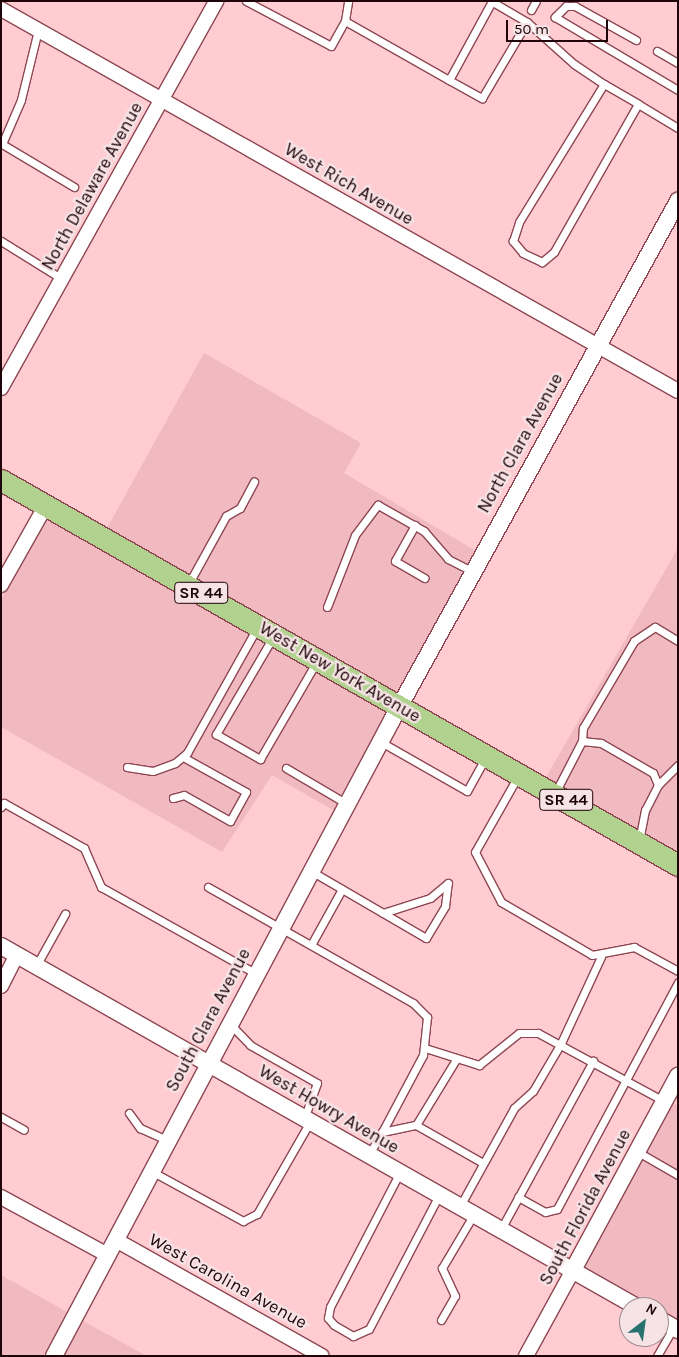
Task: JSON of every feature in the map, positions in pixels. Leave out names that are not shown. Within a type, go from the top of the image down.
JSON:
[{"type":"main road","name":"West New York Avenue","points":[[1,480],[400,705],[678,865]]},
{"type":"street","name":"North Delaware Avenue","points":[[1,388],[216,1]]},
{"type":"street","name":"West Rich Avenue","points":[[1,9],[678,391]]},
{"type":"street","name":"North Clara Avenue","points":[[400,705],[596,346],[678,201]]},
{"type":"street","points":[[1,585],[46,505]]},
{"type":"street","name":"South Clara Avenue","points":[[54,1356],[207,1063],[400,705]]},
{"type":"street","name":"West Howry Avenue","points":[[1,946],[620,1297]]},
{"type":"street","points":[[1,986],[17,955]]},
{"type":"street","name":"South Florida Avenue","points":[[526,1356],[637,1151],[670,1097],[678,1076]]},
{"type":"street","points":[[1,1197],[108,1255]]},
{"type":"street","name":"West Carolina Avenue","points":[[116,1240],[322,1356]]},
{"type":"lane","points":[[246,1],[331,46],[345,21],[348,1]]},
{"type":"lane","points":[[449,80],[492,1],[527,22],[574,64],[678,128]]},
{"type":"lane","points":[[531,10],[536,1]]},
{"type":"lane","points":[[636,40],[575,6],[566,6],[555,17],[678,90]]},
{"type":"lane","points":[[345,21],[482,98],[527,22]]},
{"type":"lane","points":[[38,30],[22,100],[2,144],[74,187]]},
{"type":"lane","points":[[658,51],[678,63]]},
{"type":"lane","points":[[604,84],[519,222],[513,241],[529,257],[542,262],[554,252],[638,104]]},
{"type":"lane","points":[[1,241],[62,279]]},
{"type":"lane","points":[[188,586],[226,516],[240,508],[254,482]]},
{"type":"lane","points":[[327,607],[355,535],[372,508],[387,508],[415,525],[448,559],[473,572]]},
{"type":"lane","points":[[415,525],[395,561],[425,578]]},
{"type":"lane","points":[[554,794],[582,741],[583,728],[634,641],[654,627],[678,641]]},
{"type":"lane","points":[[266,630],[216,734],[260,759],[318,659]]},
{"type":"lane","points":[[126,767],[153,771],[183,756],[266,630]]},
{"type":"lane","points":[[380,741],[467,791],[487,755]]},
{"type":"lane","points":[[582,741],[601,743],[653,773],[658,785]]},
{"type":"lane","points":[[174,798],[184,795],[230,821],[246,792],[183,756]]},
{"type":"lane","points":[[639,842],[645,810],[658,785],[678,765]]},
{"type":"lane","points":[[286,768],[346,804]]},
{"type":"lane","points":[[520,774],[475,857],[506,907],[580,950],[601,957],[634,947],[678,971]]},
{"type":"lane","points":[[1,808],[4,803],[84,848],[101,887],[256,973]]},
{"type":"lane","points":[[310,871],[426,938],[445,906],[448,883],[430,898],[383,912]]},
{"type":"lane","points":[[208,886],[421,1009],[429,1032],[425,1048],[369,1155]]},
{"type":"lane","points":[[311,945],[342,889]]},
{"type":"lane","points":[[36,966],[65,914]]},
{"type":"lane","points":[[441,1320],[455,1296],[442,1268],[467,1210],[483,1164],[514,1108],[532,1091],[561,1044],[601,957]]},
{"type":"lane","points":[[518,1197],[545,1212],[555,1211],[627,1081],[678,982]]},
{"type":"lane","points":[[151,1171],[243,1221],[257,1214],[307,1120],[318,1083],[250,1045],[229,1022]]},
{"type":"lane","points":[[425,1048],[455,1061],[480,1065],[519,1033],[538,1033],[627,1081],[670,1097]]},
{"type":"lane","points":[[416,1126],[455,1061]]},
{"type":"lane","points":[[500,1230],[592,1061]]},
{"type":"lane","points":[[129,1113],[140,1128],[167,1140]]},
{"type":"lane","points":[[1,1117],[24,1130]]},
{"type":"lane","points":[[382,1132],[416,1126],[483,1164]]},
{"type":"lane","points":[[637,1151],[678,1175]]},
{"type":"lane","points":[[400,1172],[330,1307],[328,1318],[334,1325],[353,1336],[369,1330],[440,1195]]},
{"type":"lane","points":[[657,1356],[670,1326]]},
{"type":"shaded area","points":[[204,353],[361,443],[344,473],[476,551],[398,695],[106,530]]},
{"type":"shaded area","points":[[48,516],[390,709],[335,811],[272,775],[222,852],[1,727],[1,600]]},
{"type":"shaded area","points":[[678,548],[678,856],[545,779]]},
{"type":"shaded area","points":[[672,1102],[678,1106],[678,1321],[669,1316],[669,1297],[636,1297],[583,1267]]},
{"type":"shaded area","points":[[1,1275],[69,1313],[46,1356],[1,1356]]},
{"type":"shaded area","points":[[81,1320],[147,1356],[62,1356]]}]
